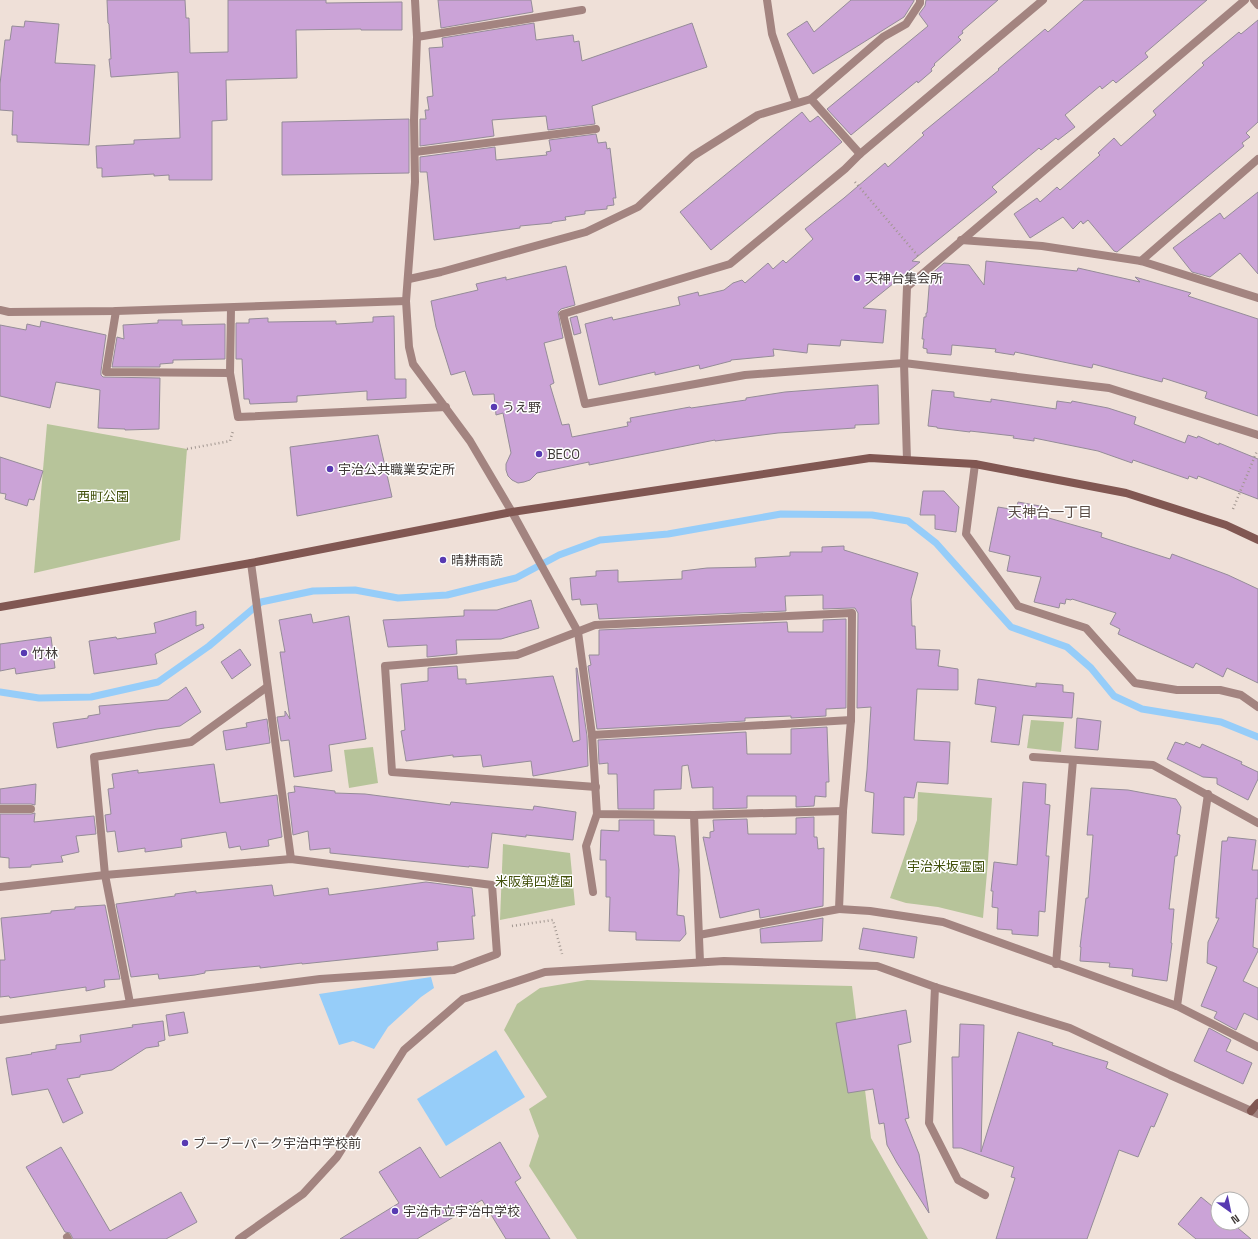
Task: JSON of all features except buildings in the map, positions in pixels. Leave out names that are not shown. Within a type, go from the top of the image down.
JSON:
[{"type":"street","points":[[415,0],[418,37],[414,120],[415,182],[409,279],[406,301],[409,347],[413,364],[470,440],[512,512],[578,632],[592,735],[596,787],[597,814],[586,846],[593,892]]},
{"type":"street","points":[[767,0],[772,34],[796,104]]},
{"type":"street","points":[[409,279],[441,272],[586,232],[638,207],[693,156],[758,115],[811,99],[884,37],[906,24],[920,3],[920,0]]},
{"type":"street","points":[[1043,0],[730,264],[563,314],[585,404],[746,375],[904,363],[1109,388],[1258,435]]},
{"type":"street","points":[[907,460],[904,363],[907,287],[1245,0]]},
{"type":"street","points":[[1254,0],[1258,4]]},
{"type":"street","points":[[418,37],[582,10]]},
{"type":"street","points":[[811,99],[860,154]]},
{"type":"street","points":[[415,152],[596,129]]},
{"type":"street","points":[[1141,261],[1258,159]]},
{"type":"street","points":[[961,240],[1042,246],[1141,261],[1258,298]]},
{"type":"street","points":[[0,310],[9,312],[116,311],[406,301]]},
{"type":"street","points":[[231,308],[230,373],[238,417],[446,407]]},
{"type":"street","points":[[116,311],[106,372],[230,373]]},
{"type":"street","points":[[0,607],[251,562],[512,512],[870,458],[975,464],[1126,493],[1226,526],[1258,540]]},
{"type":"street","points":[[975,464],[966,534],[1018,606],[1086,628],[1135,683],[1177,690],[1220,690],[1242,695],[1258,707]]},
{"type":"street","points":[[251,562],[291,859]]},
{"type":"street","points":[[596,787],[392,772],[385,666],[517,655],[595,625],[852,613],[851,720],[843,811],[839,909]]},
{"type":"street","points":[[130,1003],[105,875],[94,757],[191,742],[267,687]]},
{"type":"street","points":[[592,735],[851,720]]},
{"type":"street","points":[[1033,757],[1152,765],[1208,794],[1258,823]]},
{"type":"street","points":[[1056,964],[1073,760]]},
{"type":"street","points":[[1177,1006],[1208,794]]},
{"type":"street","points":[[0,809],[31,809]]},
{"type":"street","points":[[597,814],[694,815],[843,811]]},
{"type":"street","points":[[694,815],[700,962]]},
{"type":"street","points":[[0,887],[105,875],[291,859],[492,885],[497,954],[454,970],[320,979],[0,1020]]},
{"type":"street","points":[[699,935],[839,909],[870,911],[943,922],[1056,964],[1177,1006],[1258,1047]]},
{"type":"street","points":[[239,1239],[303,1194],[337,1157],[404,1050],[463,999],[545,972],[724,960],[877,966],[935,987],[1070,1028],[1254,1113],[1258,1103]]},
{"type":"street","points":[[935,987],[929,1123],[958,1180],[985,1195]]},
{"type":"path","points":[[844,169],[928,268]]},
{"type":"path","points":[[187,449],[230,441],[238,417]]},
{"type":"path","points":[[1226,526],[1258,449]]},
{"type":"path","points":[[496,929],[553,920],[562,956]]},
{"type":"green space","name":"西町公園","points":[[47,424],[187,449],[180,540],[34,573]]},
{"type":"green space","points":[[1031,720],[1064,722],[1061,752],[1027,748]]},
{"type":"green space","points":[[373,747],[378,783],[349,788],[344,750]]},
{"type":"green space","name":"宇治米坂霊園","points":[[918,792],[992,798],[983,918],[938,907],[906,903],[890,898],[917,820]]},
{"type":"green space","name":"米阪第四遊園","points":[[503,844],[570,853],[575,905],[500,920]]},
{"type":"green space","points":[[587,980],[852,986],[871,1138],[928,1239],[577,1239],[529,1166],[539,1136],[529,1109],[547,1097],[504,1030],[517,1004],[540,988]]},
{"type":"water","points":[[431,977],[434,988],[421,997],[388,1027],[374,1049],[353,1041],[339,1045],[319,994]]},
{"type":"water","points":[[496,1050],[525,1097],[446,1146],[417,1099]]},
{"type":"waterway","points":[[0,692],[39,698],[91,697],[158,682],[209,646],[261,602],[313,591],[355,590],[398,598],[447,595],[516,578],[559,555],[600,540],[668,534],[781,514],[872,515],[908,521],[936,543],[1011,627],[1067,647],[1091,668],[1114,696],[1142,709],[1221,722],[1258,737]]},
{"type":"place","name":"天神台集会所","points":[[857,278]]},
{"type":"place","name":"うえ野","points":[[494,407]]},
{"type":"place","name":"BECO","points":[[539,454]]},
{"type":"place","name":"宇治公共職業安定所","points":[[330,469]]},
{"type":"place","name":"晴耕雨読","points":[[443,560]]},
{"type":"place","name":"竹林","points":[[24,653]]},
{"type":"place","name":"ブーブーパーク宇治中学校前","points":[[185,1143]]},
{"type":"place","name":"宇治市立宇治中学校","points":[[395,1211]]},
{"type":"district","name":"天神台一丁目","points":[[1050,512]]}]
